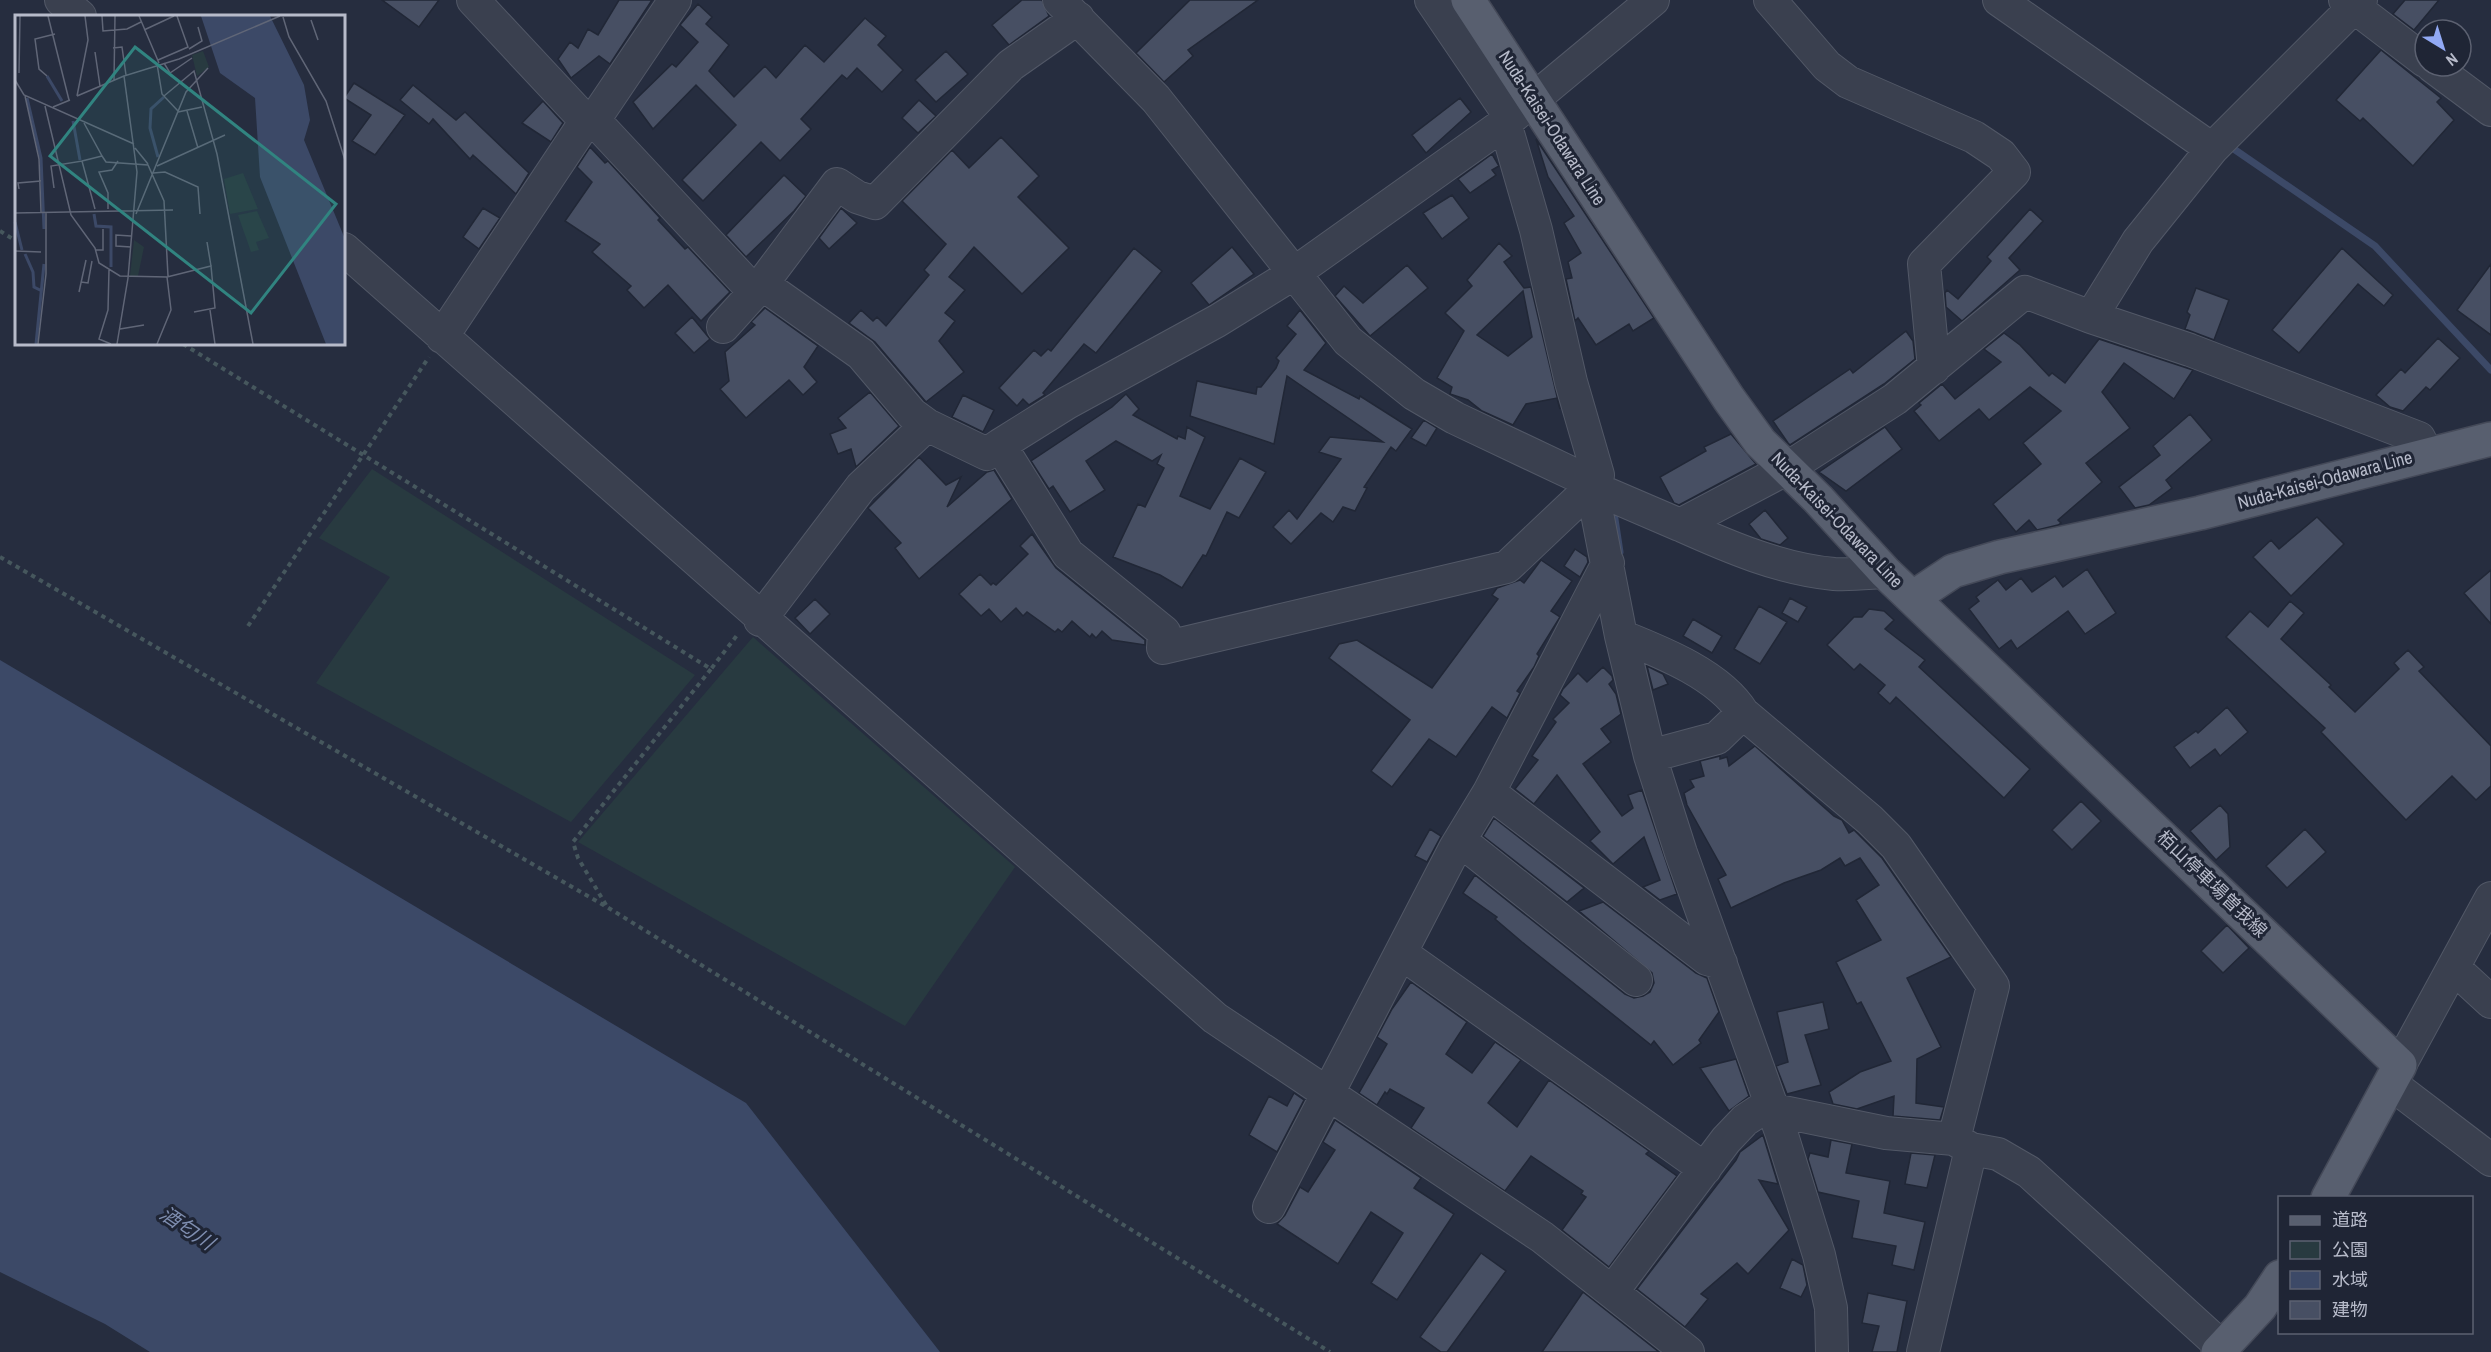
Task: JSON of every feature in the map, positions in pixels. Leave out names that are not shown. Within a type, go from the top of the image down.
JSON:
[{"type":"main road","name":"Nuda-Kaisei-Odawara Line","points":[[1468,0],[1518,113],[1760,442],[1818,499],[1885,572],[1914,597],[1953,571],[2000,557],[2200,513],[2491,439]]},
{"type":"main road","name":"栢山停車場曽我線","points":[[1914,597],[2395,1074]]},
{"type":"main road","points":[[2329,1196],[2395,1074]]},
{"type":"main road","points":[[2220,1350],[2260,1307],[2278,1280]]},
{"type":"street","points":[[61,0],[79,15]]},
{"type":"street","points":[[473,0],[747,284],[762,284],[861,354],[912,414],[927,426],[994,449],[1068,554],[1164,632],[1163,648],[1507,567],[1582,496],[1607,493]]},
{"type":"street","points":[[442,337],[675,0]]},
{"type":"street","points":[[1431,0],[1507,112],[1518,113]]},
{"type":"street","points":[[994,449],[1067,403],[1217,321],[1293,274],[1518,113],[1653,0]]},
{"type":"street","points":[[1770,0],[1827,66],[1848,82],[1974,137],[2001,155],[2014,172],[1924,264],[1934,368]]},
{"type":"street","points":[[1999,0],[2212,149]]},
{"type":"street","points":[[2091,317],[2138,242],[2212,149],[2353,3],[2413,51]]},
{"type":"street","points":[[723,327],[762,284],[837,184],[857,197],[875,203],[1069,9],[1156,99],[1348,341],[1414,394],[1455,418],[1586,480],[1607,493],[1756,557],[1834,574],[1885,572]]},
{"type":"street","points":[[2448,78],[2491,110]]},
{"type":"street","points":[[1518,113],[1536,230],[1572,382],[1598,474],[1607,493]]},
{"type":"street","points":[[345,250],[757,617],[1215,1018],[1542,1237],[1688,1352]]},
{"type":"street","points":[[1680,525],[1786,469],[1895,399],[2025,292],[2190,350],[2419,438],[2427,454]]},
{"type":"street","points":[[757,617],[861,487],[927,426]]},
{"type":"street","points":[[1607,493],[1594,498],[1621,636],[1650,756],[1681,853],[1772,1106],[1819,1255],[1831,1308],[1832,1352]]},
{"type":"street","points":[[1269,1208],[1608,563]]},
{"type":"street","points":[[1621,636],[1668,654],[1690,667],[1736,701],[1743,713],[1870,820],[1896,846],[1993,986],[1923,1352]]},
{"type":"street","points":[[1650,756],[1717,738],[1743,713]]},
{"type":"street","points":[[1489,792],[1707,959],[1721,963]]},
{"type":"street","points":[[1461,841],[1636,980]]},
{"type":"street","points":[[2491,898],[2395,1074],[2491,1160]]},
{"type":"street","points":[[1401,953],[1705,1168]]},
{"type":"street","points":[[2454,968],[2491,1002]]},
{"type":"street","points":[[1612,1292],[1705,1168],[1745,1120],[1772,1106],[1886,1133],[1962,1144],[1998,1154],[2029,1172],[2220,1350]]},
{"type":"path","points":[[0,231],[15,240]]},
{"type":"path","points":[[248,626],[442,337]]},
{"type":"path","points":[[185,345],[711,669]]},
{"type":"path","points":[[0,557],[607,907],[1330,1352]]},
{"type":"path","points":[[607,907],[578,858],[573,842],[580,829],[711,669],[757,617]]},
{"type":"green space","points":[[372,469],[695,675],[571,822],[316,683],[390,577],[319,538]]},
{"type":"green space","points":[[753,637],[1015,867],[905,1026],[578,842]]},
{"type":"water","name":"酒匂川","points":[[0,660],[746,1103],[940,1352],[150,1352],[105,1324],[0,1272]]},
{"type":"building","points":[[382,0],[439,0],[419,27]]},
{"type":"building","points":[[619,0],[652,0],[610,64],[599,56],[571,78],[558,59],[570,42],[578,48],[588,29],[598,35]]},
{"type":"building","points":[[1022,0],[1042,0],[1049,16],[1009,45],[992,25]]},
{"type":"building","points":[[1190,0],[1258,0],[1188,50],[1193,56],[1164,82],[1136,53]]},
{"type":"building","points":[[2405,0],[2439,0],[2424,18],[2413,18],[2413,29],[2393,14]]},
{"type":"building","points":[[698,4],[712,17],[706,24],[729,45],[709,71],[734,97],[765,66],[776,78],[805,45],[824,62],[865,18],[886,36],[878,45],[903,70],[882,92],[857,68],[847,79],[842,75],[801,119],[811,129],[780,161],[761,142],[703,201],[682,180],[736,125],[696,85],[653,129],[633,102],[672,64],[676,67],[698,42],[680,25]]},
{"type":"building","points":[[2381,50],[2413,76],[2413,78],[2441,98],[2437,102],[2454,120],[2413,166],[2363,118],[2360,121],[2336,100]]},
{"type":"building","points":[[946,51],[968,74],[936,102],[915,80]]},
{"type":"building","points":[[354,83],[405,115],[375,155],[352,141],[371,115],[345,96]]},
{"type":"building","points":[[413,85],[456,120],[465,112],[529,173],[516,194],[473,155],[470,159],[433,119],[429,124],[400,100]]},
{"type":"building","points":[[1460,98],[1471,112],[1426,153],[1412,135]]},
{"type":"building","points":[[919,100],[936,116],[918,133],[902,118]]},
{"type":"building","points":[[543,101],[563,123],[551,142],[522,123]]},
{"type":"building","points":[[1001,137],[1039,176],[1018,197],[1069,248],[1022,294],[974,247],[949,277],[965,290],[945,313],[955,321],[939,341],[964,372],[926,402],[875,342],[849,323],[861,310],[873,321],[877,317],[886,326],[929,275],[924,270],[946,244],[902,201],[952,150],[969,168]]},
{"type":"building","points":[[1536,139],[1654,318],[1633,331],[1629,324],[1596,345],[1578,318],[1575,321],[1566,279],[1572,278],[1568,262],[1581,253],[1564,223],[1574,216],[1548,177]]},
{"type":"building","points":[[590,147],[605,163],[608,161],[685,249],[688,247],[730,292],[701,321],[668,285],[644,308],[627,290],[631,286],[592,252],[600,244],[565,221],[592,182],[577,167]]},
{"type":"building","points":[[1492,154],[1499,166],[1492,170],[1496,175],[1470,193],[1458,179]]},
{"type":"building","points":[[784,175],[806,196],[794,211],[746,257],[726,235]]},
{"type":"building","points":[[1452,195],[1469,218],[1442,239],[1423,213]]},
{"type":"building","points":[[483,208],[500,218],[479,249],[463,237]]},
{"type":"building","points":[[841,208],[857,223],[829,249],[819,238]]},
{"type":"building","points":[[2030,209],[2043,221],[2009,258],[2020,270],[1962,321],[1946,307],[1945,293],[1947,290],[1958,299],[1991,261],[1987,257]]},
{"type":"building","points":[[1499,243],[1512,256],[1504,262],[1524,288],[1531,287],[1560,409],[1557,398],[1526,404],[1513,425],[1482,411],[1468,400],[1450,394],[1452,387],[1437,378],[1464,331],[1445,313],[1472,286],[1467,280]],"holes":[[[1523,291],[1532,337],[1508,356],[1477,335]]]},
{"type":"building","points":[[1232,247],[1254,274],[1209,305],[1191,283]]},
{"type":"building","points":[[1134,248],[1162,271],[1096,353],[1084,344],[1043,393],[1045,395],[1029,405],[1023,399],[1017,406],[999,388],[1034,350],[1041,356],[1048,349],[1051,351]]},
{"type":"building","points":[[2342,248],[2393,295],[2384,306],[2358,284],[2299,353],[2272,330]]},
{"type":"building","points":[[2491,264],[2491,335],[2457,310]]},
{"type":"building","points":[[1407,265],[1428,288],[1370,336],[1335,296],[1344,286],[1363,303]]},
{"type":"building","points":[[2196,288],[2229,300],[2214,340],[2185,329],[2190,315],[2187,312]]},
{"type":"building","points":[[765,308],[818,346],[804,367],[817,382],[803,395],[789,380],[746,418],[720,389],[729,381],[725,352],[755,325],[751,322]]},
{"type":"building","points":[[1300,310],[1326,343],[1304,370],[1359,399],[1360,396],[1412,429],[1396,451],[1391,447],[1364,487],[1367,488],[1355,511],[1343,507],[1333,522],[1321,513],[1291,544],[1273,527],[1289,510],[1297,519],[1341,459],[1319,452],[1330,437],[1383,442],[1287,376],[1274,444],[1190,416],[1197,381],[1256,394],[1257,387],[1261,387],[1276,368],[1279,361],[1276,358],[1296,334],[1287,326]]},
{"type":"building","points":[[692,317],[710,339],[694,353],[675,333]]},
{"type":"building","points":[[1906,331],[1913,341],[1915,359],[1884,384],[1790,445],[1788,443],[1773,421],[1850,369],[1853,373]]},
{"type":"building","points":[[2004,333],[2020,345],[2049,376],[2052,373],[2065,383],[2099,339],[2193,370],[2174,399],[2124,363],[2102,392],[2130,428],[2086,463],[2102,482],[2058,520],[2061,523],[2037,530],[2029,520],[2016,532],[1993,504],[2041,464],[2023,443],[2061,411],[2030,387],[1989,420],[1979,409],[1939,441],[1914,411],[1921,405],[1919,403],[1942,384],[1955,399],[2001,362],[1984,349]]},
{"type":"building","points":[[2438,338],[2460,358],[2430,390],[2426,387],[2403,411],[2390,407],[2376,395],[2401,369],[2405,373]]},
{"type":"building","points":[[870,392],[899,426],[856,467],[851,449],[838,454],[830,434],[846,428],[838,418]]},
{"type":"building","points":[[1126,394],[1139,409],[1133,415],[1177,439],[1178,436],[1185,439],[1187,427],[1205,437],[1180,496],[1210,509],[1240,458],[1266,472],[1239,518],[1227,512],[1206,556],[1203,555],[1182,588],[1160,575],[1113,557],[1138,504],[1145,507],[1164,468],[1157,464],[1161,455],[1152,461],[1116,441],[1086,461],[1105,490],[1070,512],[1053,486],[1049,489],[1031,461],[1112,407]]},
{"type":"building","points":[[963,395],[994,410],[983,432],[952,417]]},
{"type":"building","points":[[2190,414],[2212,440],[2166,480],[2172,488],[2149,505],[2135,508],[2119,487],[2160,455],[2153,446]]},
{"type":"building","points":[[1424,420],[1437,428],[1426,446],[1411,438]]},
{"type":"building","points":[[1885,427],[1902,449],[1846,491],[1819,472]]},
{"type":"building","points":[[1731,434],[1756,464],[1679,505],[1674,503],[1660,477],[1706,451],[1704,447]]},
{"type":"building","points":[[919,457],[946,485],[961,477],[947,507],[987,472],[994,470],[1012,499],[919,579],[895,548],[901,543],[868,508]]},
{"type":"building","points":[[1765,510],[1788,538],[1780,545],[1761,539],[1749,524]]},
{"type":"building","points":[[2317,517],[2344,544],[2291,596],[2253,557],[2271,540],[2279,549]]},
{"type":"building","points":[[1032,534],[1056,568],[1145,640],[1145,645],[1112,640],[1102,631],[1096,638],[1092,634],[1090,637],[1072,621],[1062,632],[1058,629],[1055,632],[1027,612],[1023,616],[1016,608],[1001,622],[989,609],[981,616],[959,594],[980,574],[991,585],[993,583],[996,585],[1028,554],[1020,546]]},
{"type":"building","points":[[1575,549],[1587,557],[1588,562],[1580,577],[1564,566]]},
{"type":"building","points":[[1541,560],[1572,581],[1551,611],[1560,617],[1537,654],[1539,656],[1534,667],[1517,691],[1520,693],[1507,718],[1492,707],[1456,757],[1429,739],[1392,787],[1371,771],[1410,720],[1329,658],[1339,644],[1357,640],[1432,688],[1498,599],[1492,595],[1497,588],[1520,580],[1524,583]]},
{"type":"building","points":[[2087,569],[2116,613],[2085,634],[2068,611],[2017,649],[2011,640],[1999,649],[1969,609],[1979,601],[1976,597],[1998,580],[2006,590],[2021,578],[2032,592],[2055,576],[2063,587]]},
{"type":"building","points":[[2491,570],[2491,624],[2464,593]]},
{"type":"building","points":[[1790,598],[1807,607],[1798,622],[1782,613]]},
{"type":"building","points":[[815,599],[830,614],[810,634],[795,618]]},
{"type":"building","points":[[2290,601],[2304,613],[2281,639],[2331,685],[2329,687],[2355,712],[2399,669],[2394,663],[2408,650],[2424,667],[2419,671],[2491,746],[2491,786],[2476,800],[2452,776],[2406,820],[2321,732],[2325,728],[2226,637],[2250,611],[2268,627]]},
{"type":"building","points":[[1759,606],[1787,622],[1760,664],[1734,649]]},
{"type":"building","points":[[1869,609],[1884,611],[1894,620],[1885,629],[1925,660],[1919,667],[2030,769],[2004,798],[1896,697],[1890,704],[1878,693],[1885,685],[1860,664],[1854,670],[1827,645],[1854,617],[1862,617]]},
{"type":"building","points":[[1693,619],[1722,636],[1712,653],[1683,636]]},
{"type":"building","points":[[1647,666],[1663,674],[1668,684],[1653,690]]},
{"type":"building","points":[[1603,667],[1612,676],[1613,680],[1609,684],[1616,694],[1621,714],[1601,729],[1611,742],[1583,764],[1622,816],[1633,808],[1628,795],[1642,790],[1677,894],[1660,900],[1643,887],[1660,880],[1644,837],[1613,864],[1590,841],[1600,832],[1557,775],[1534,804],[1515,789],[1538,760],[1532,756],[1556,722],[1553,719],[1569,703],[1560,695],[1563,689],[1578,673],[1587,682]]},
{"type":"building","points":[[2227,707],[2248,732],[2220,756],[2215,749],[2190,768],[2174,747],[2196,731],[2198,733]]},
{"type":"building","points":[[1755,746],[1834,816],[1842,820],[1849,833],[1854,830],[1882,858],[1951,957],[1907,978],[1941,1047],[1917,1059],[1916,1103],[1944,1107],[1940,1120],[1893,1116],[1894,1096],[1857,1109],[1833,1104],[1829,1092],[1860,1072],[1891,1061],[1861,1002],[1857,1004],[1836,962],[1881,940],[1856,900],[1879,885],[1860,858],[1845,866],[1840,858],[1821,870],[1784,883],[1731,908],[1718,879],[1726,875],[1687,805],[1684,793],[1694,787],[1690,780],[1704,776],[1700,761],[1720,756],[1720,759],[1727,757],[1729,766]]},
{"type":"building","points":[[2081,801],[2101,821],[2072,850],[2052,830]]},
{"type":"building","points":[[2220,805],[2228,814],[2230,847],[2216,860],[2190,831]]},
{"type":"building","points":[[1494,818],[1584,888],[1567,902],[1483,836]]},
{"type":"building","points":[[1430,829],[1441,836],[1427,862],[1415,856]]},
{"type":"building","points":[[2305,829],[2326,852],[2287,888],[2266,866]]},
{"type":"building","points":[[1475,875],[1625,994],[1634,998],[1650,992],[1654,983],[1652,973],[1579,911],[1603,902],[1696,973],[1707,978],[1719,1012],[1699,1040],[1701,1043],[1673,1065],[1654,1041],[1651,1045],[1522,942],[1495,919],[1497,917],[1463,893]]},
{"type":"building","points":[[2227,925],[2249,948],[2223,973],[2201,951]]},
{"type":"building","points":[[1411,982],[1467,1022],[1446,1054],[1472,1073],[1495,1042],[1521,1060],[1488,1103],[1517,1127],[1549,1080],[1649,1151],[1646,1154],[1677,1176],[1609,1267],[1562,1230],[1586,1197],[1581,1194],[1583,1191],[1531,1156],[1505,1191],[1411,1128],[1424,1108],[1390,1089],[1387,1094],[1385,1092],[1377,1105],[1359,1093],[1387,1044],[1377,1037],[1392,1009]]},
{"type":"building","points":[[1823,1002],[1829,1029],[1805,1035],[1821,1085],[1787,1094],[1776,1066],[1788,1062],[1777,1012]]},
{"type":"building","points":[[1736,1059],[1749,1096],[1729,1111],[1700,1068]]},
{"type":"building","points":[[1294,1093],[1304,1100],[1277,1152],[1249,1135],[1269,1096],[1287,1106]]},
{"type":"building","points":[[1335,1120],[1421,1178],[1414,1188],[1454,1214],[1397,1300],[1371,1283],[1403,1233],[1371,1212],[1338,1264],[1277,1224],[1285,1215],[1300,1187],[1308,1192],[1335,1150],[1323,1142]]},
{"type":"building","points":[[1763,1135],[1778,1184],[1759,1180],[1789,1230],[1748,1274],[1737,1263],[1701,1294],[1708,1299],[1685,1327],[1637,1289],[1740,1152]]},
{"type":"building","points":[[1831,1140],[1852,1144],[1846,1173],[1890,1181],[1884,1213],[1925,1222],[1914,1270],[1892,1265],[1896,1246],[1852,1238],[1859,1201],[1818,1192],[1808,1159],[1810,1153],[1828,1157]]},
{"type":"building","points":[[1911,1153],[1935,1155],[1927,1188],[1905,1184]]},
{"type":"building","points":[[1481,1253],[1506,1271],[1447,1352],[1441,1352],[1420,1337]]},
{"type":"building","points":[[1792,1259],[1803,1265],[1807,1285],[1801,1297],[1780,1288]]},
{"type":"building","points":[[1583,1292],[1659,1352],[1542,1352]]},
{"type":"building","points":[[1868,1293],[1907,1301],[1897,1352],[1872,1352],[1879,1326],[1862,1323]]},
{"type":"waterway","points":[[2228,145],[2375,246],[2491,370]]},
{"type":"waterway","points":[[1613,506],[1620,552]]}]
